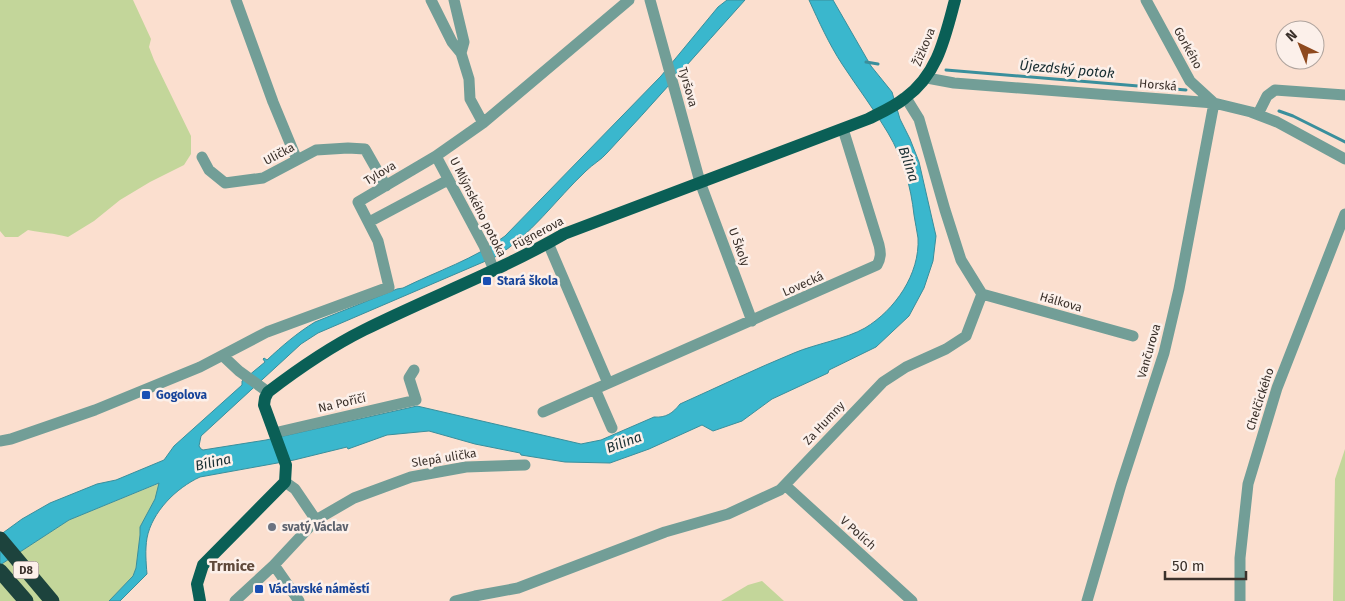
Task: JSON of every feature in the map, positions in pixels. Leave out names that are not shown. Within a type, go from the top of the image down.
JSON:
[{"type":"highway","name":"D8","points":[[0,539],[52,601]]},
{"type":"highway","name":"D8","points":[[0,571],[26,601]]},
{"type":"main road","name":"Žižkova","points":[[903,100],[927,78],[934,67],[955,0]]},
{"type":"main road","name":"Fügnerova","points":[[264,389],[356,335],[493,266],[548,243],[581,226],[843,129],[868,119],[903,100]]},
{"type":"main road","points":[[200,601],[197,584],[203,565],[286,482],[286,465],[264,405],[264,389]]},
{"type":"street","points":[[236,0],[273,102],[297,160]]},
{"type":"street","points":[[431,0],[452,42],[461,53],[469,79],[470,98],[483,123]]},
{"type":"street","points":[[454,0],[464,42],[461,53]]},
{"type":"street","name":"Tylova","points":[[224,356],[267,332],[389,287],[378,241],[358,202],[436,156],[483,123],[629,0]]},
{"type":"street","name":"Tyršova","points":[[650,0],[700,182]]},
{"type":"street","name":"Gorkého","points":[[1146,0],[1190,81],[1214,103]]},
{"type":"street","name":"Horská","points":[[927,78],[954,83],[1214,103],[1258,114],[1277,122],[1345,159]]},
{"type":"street","points":[[1258,114],[1267,96],[1275,90],[1345,95]]},
{"type":"street","points":[[903,100],[920,119],[961,260],[982,294]]},
{"type":"street","name":"Vančurova","points":[[1087,601],[1118,494],[1164,353],[1179,289],[1214,103]]},
{"type":"street","name":"Lovecká","points":[[543,412],[877,265],[881,253],[879,245],[843,129]]},
{"type":"street","name":"Ulička","points":[[202,157],[209,170],[226,183],[263,178],[316,150],[365,149],[386,186]]},
{"type":"street","name":"U Mlýnského potoka","points":[[436,156],[493,266]]},
{"type":"street","points":[[369,222],[448,180]]},
{"type":"street","name":"U Školy","points":[[700,182],[752,321]]},
{"type":"street","name":"Chelčického","points":[[1240,601],[1240,558],[1248,484],[1277,388],[1345,214]]},
{"type":"street","points":[[548,243],[608,383]]},
{"type":"street","name":"Hálkova","points":[[982,294],[1133,336]]},
{"type":"street","name":"Za Humny","points":[[455,601],[518,588],[665,532],[728,514],[780,490],[883,382],[906,367],[946,349],[966,336],[982,294]]},
{"type":"street","points":[[0,441],[11,439],[95,410],[224,356],[239,371],[264,389]]},
{"type":"street","name":"Na Poříčí","points":[[274,433],[416,400],[409,378],[414,370]]},
{"type":"street","points":[[595,389],[612,428]]},
{"type":"street","name":"Slepá ulička","points":[[316,520],[354,498],[410,477],[466,467],[525,465]]},
{"type":"street","points":[[235,601],[274,565],[316,520],[295,489],[286,482]]},
{"type":"street","name":"V Polích","points":[[785,485],[912,601]]},
{"type":"street","points":[[274,565],[300,601]]},
{"type":"green space","points":[[0,0],[133,0],[151,39],[149,47],[154,60],[191,136],[191,154],[184,165],[120,200],[94,221],[68,237],[28,230],[18,237],[5,237],[0,231]]},
{"type":"green space","points":[[1345,449],[1345,601],[1333,601],[1335,479]]},
{"type":"green space","points":[[160,483],[155,499],[140,527],[136,568],[133,576],[109,601],[0,601],[0,565],[69,520]]},
{"type":"green space","points":[[762,581],[784,601],[721,601],[748,585]]},
{"type":"water","name":"Bílina","points":[[727,0],[745,0],[605,155],[586,171],[520,239],[495,257],[318,333],[301,344],[201,436],[199,446],[203,450],[266,440],[417,406],[581,444],[601,440],[654,417],[666,416],[680,404],[779,359],[857,332],[876,320],[904,290],[915,265],[918,238],[911,194],[902,163],[893,143],[877,115],[837,56],[809,0],[833,0],[871,66],[892,92],[900,119],[919,162],[936,236],[933,261],[924,288],[909,316],[876,347],[829,370],[828,373],[772,399],[742,421],[713,431],[702,425],[649,449],[610,463],[565,462],[521,455],[520,453],[475,444],[429,431],[387,435],[348,449],[347,447],[294,460],[200,477],[174,494],[154,519],[147,538],[147,574],[120,601],[109,601],[133,576],[136,568],[140,527],[155,499],[159,483],[69,520],[0,565],[0,535],[22,519],[50,503],[97,484],[116,480],[164,460],[174,446],[242,385],[242,381],[265,362],[264,358],[267,360],[308,326],[403,288],[456,264],[505,236],[661,76],[718,7]]},
{"type":"waterway","name":"Újezdský potok","points":[[866,62],[878,64]]},
{"type":"waterway","name":"Újezdský potok","points":[[946,70],[1186,90]]},
{"type":"waterway","name":"Újezdský potok","points":[[1279,111],[1345,142]]},
{"type":"place","name":"Stará škola","points":[[487,281]]},
{"type":"place","name":"Gogolova","points":[[146,395]]},
{"type":"place","name":"svatý Václav","points":[[272,527]]},
{"type":"place","name":"Václavské náměstí","points":[[259,589]]},
{"type":"district","name":"Trmice","points":[[232,566]]}]
